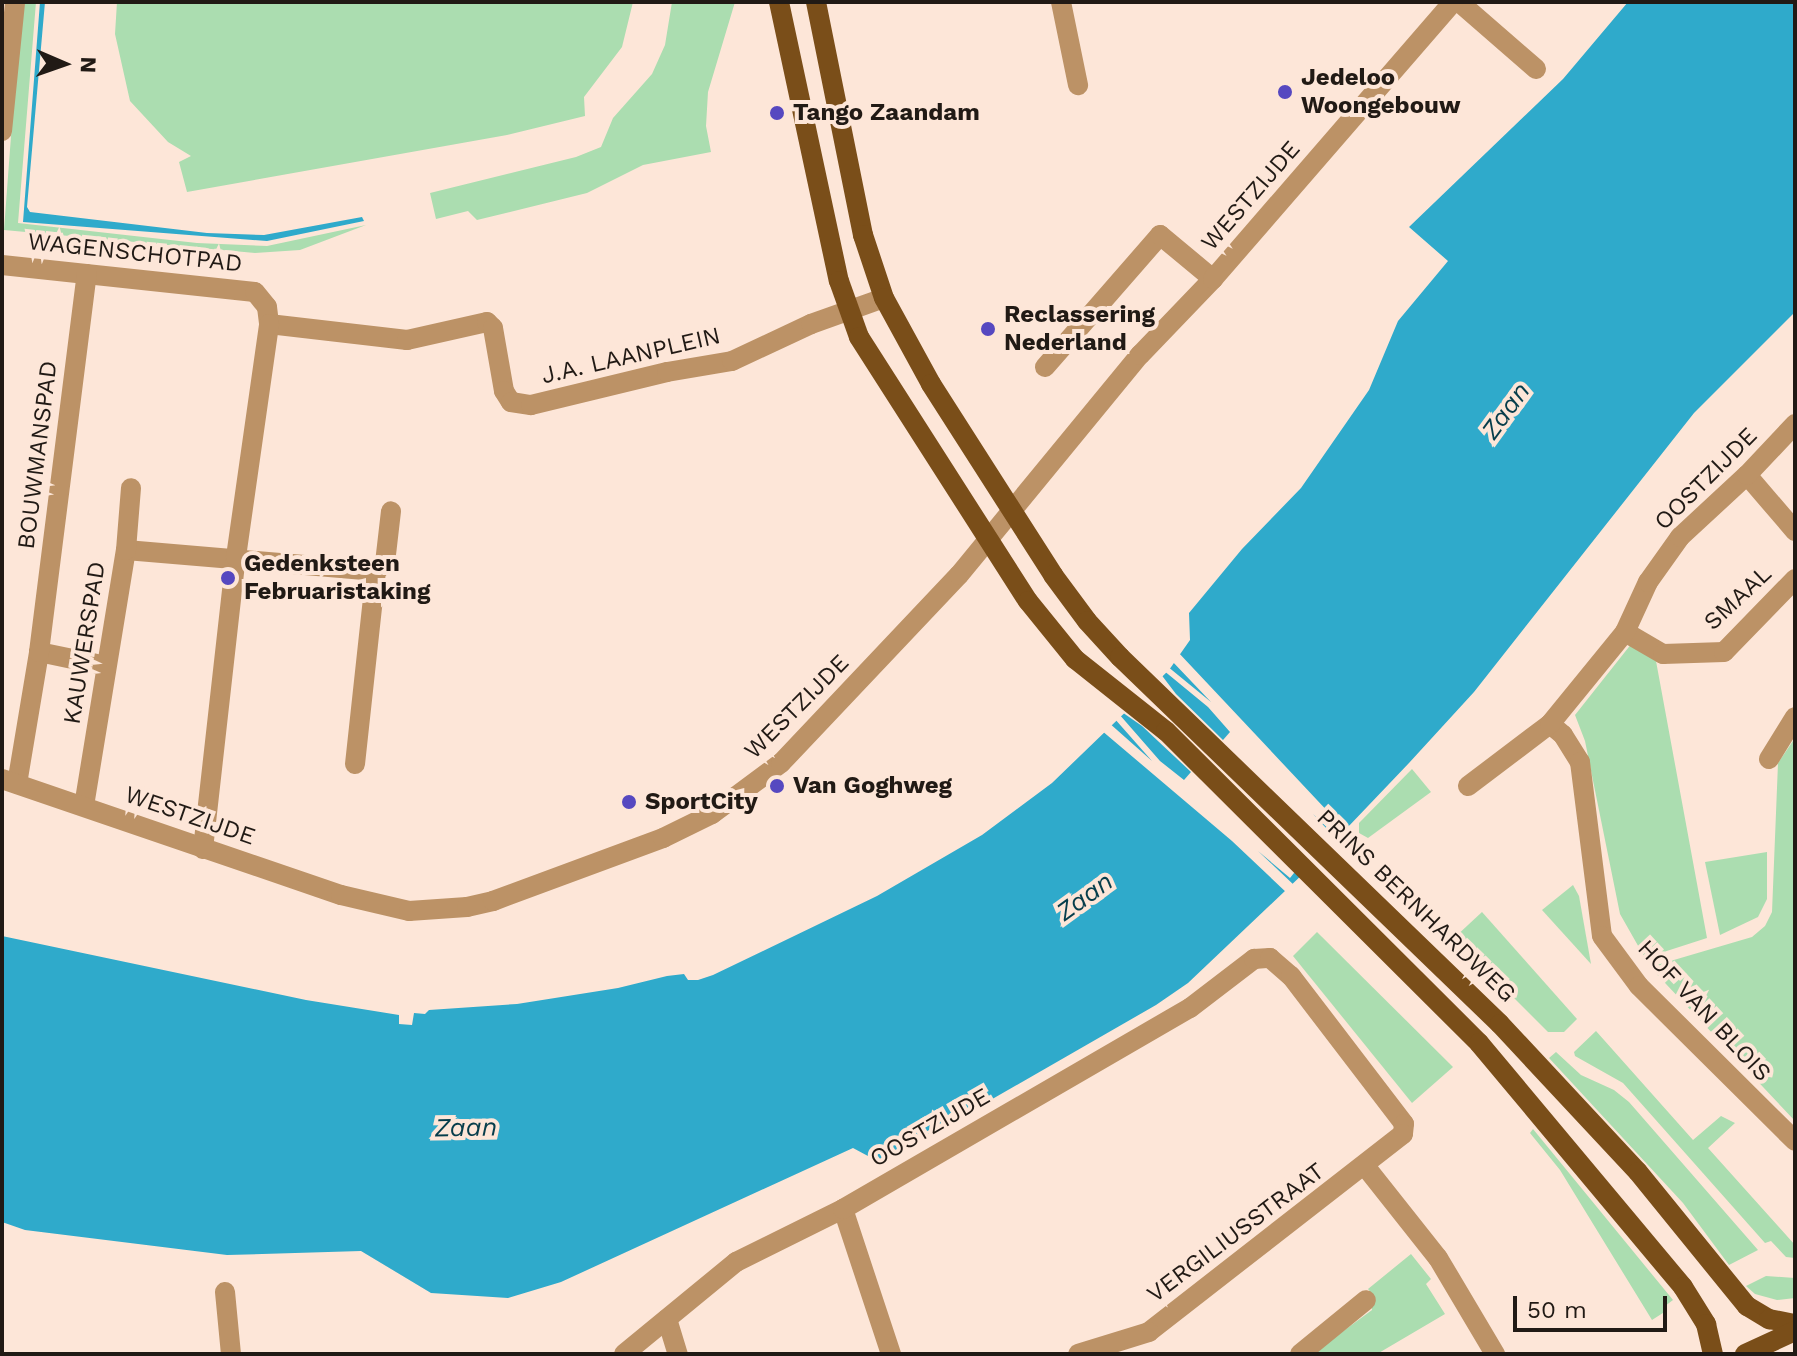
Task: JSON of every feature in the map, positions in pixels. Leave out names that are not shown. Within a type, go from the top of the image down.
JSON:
[{"type":"main road","name":"PRINS BERNHARDWEG","points":[[779,2],[828,236],[848,311],[867,350],[1028,601],[1057,638],[1100,678],[1166,731],[1348,908],[1479,1043],[1683,1287],[1706,1324],[1713,1354]]},
{"type":"main road","name":"PRINS BERNHARDWEG","points":[[816,2],[863,235],[884,298],[908,346],[1070,598],[1120,657],[1500,1024],[1638,1172],[1747,1306],[1769,1319],[1795,1324]]},
{"type":"main road","points":[[1745,1354],[1795,1331]]},
{"type":"street","points":[[2,131],[15,2]]},
{"type":"street","points":[[1061,2],[1078,85]]},
{"type":"street","points":[[1456,2],[1536,69]]},
{"type":"street","name":"WESTZIJDE","points":[[9,782],[383,907],[424,910],[493,901],[663,838],[712,814],[781,763],[952,582],[1140,355],[1213,279],[1456,2]]},
{"type":"street","name":"WESTZIJDE","points":[[1045,367],[1160,235],[1213,279]]},
{"type":"street","name":"WAGENSCHOTPAD","points":[[2,265],[255,292],[267,307],[269,324]]},
{"type":"street","name":"BOUWMANSPAD","points":[[9,782],[39,652],[87,274]]},
{"type":"street","name":"J.A. LAANPLEIN","points":[[269,324],[407,340],[487,322],[493,328],[504,391],[511,402],[531,405],[667,372],[732,361],[884,298]]},
{"type":"street","points":[[203,849],[236,557],[269,324]]},
{"type":"street","name":"OOSTZIJDE","points":[[1468,786],[1550,724],[1625,632],[1648,582],[1680,537],[1747,475],[1795,424]]},
{"type":"street","points":[[1747,475],[1795,531]]},
{"type":"street","name":"KAUWERSPAD","points":[[84,806],[126,550],[131,488]]},
{"type":"street","points":[[355,764],[376,571],[385,563],[391,511]]},
{"type":"street","points":[[126,550],[376,571]]},
{"type":"street","name":"SMAAL","points":[[1625,632],[1663,654],[1724,652],[1795,579]]},
{"type":"street","points":[[39,652],[106,666]]},
{"type":"street","points":[[1769,759],[1795,717]]},
{"type":"street","name":"HOF VAN BLOIS","points":[[1550,724],[1563,735],[1580,762],[1602,936],[1639,986],[1795,1141]]},
{"type":"street","name":"OOSTZIJDE","points":[[624,1354],[736,1262],[843,1209],[1190,1008],[1254,959],[1270,958],[1291,976],[1404,1124]]},
{"type":"street","name":"VERGILIUSSTRAAT","points":[[1078,1354],[1149,1332],[1365,1166],[1403,1134],[1404,1124]]},
{"type":"street","points":[[1365,1166],[1438,1258],[1495,1354]]},
{"type":"street","points":[[843,1209],[891,1354]]},
{"type":"street","points":[[225,1292],[231,1354]]},
{"type":"street","points":[[1300,1354],[1366,1300]]},
{"type":"street","points":[[667,1319],[678,1354]]},
{"type":"green space","points":[[21,2],[36,2],[18,223],[197,243],[267,246],[366,225],[300,250],[255,253],[4,230]]},
{"type":"green space","points":[[117,2],[633,2],[622,47],[584,97],[585,116],[507,135],[187,192],[179,162],[191,156],[168,142],[130,101],[115,34]]},
{"type":"green space","points":[[672,2],[735,2],[708,92],[706,126],[711,152],[643,165],[587,193],[477,220],[468,211],[436,219],[430,193],[576,157],[601,147],[613,118],[652,74],[665,45]]},
{"type":"green space","points":[[1632,643],[1656,661],[1707,938],[1645,958],[1620,914],[1585,741],[1575,715]]},
{"type":"green space","points":[[1795,738],[1795,1121],[1650,967],[1752,937],[1765,926],[1772,912],[1778,763]]},
{"type":"green space","points":[[1412,769],[1431,792],[1368,838],[1359,833],[1359,823]]},
{"type":"green space","points":[[1767,852],[1767,899],[1758,917],[1720,935],[1705,862]]},
{"type":"green space","points":[[1573,885],[1579,896],[1591,964],[1542,910]]},
{"type":"green space","points":[[1482,912],[1577,1019],[1564,1032],[1548,1032],[1454,938]]},
{"type":"green space","points":[[1317,932],[1453,1067],[1412,1103],[1293,956]]},
{"type":"green space","points":[[1596,1031],[1693,1140],[1721,1116],[1735,1123],[1708,1148],[1795,1245],[1795,1258],[1786,1257],[1771,1241],[1765,1243],[1623,1083],[1575,1056],[1574,1052]]},
{"type":"green space","points":[[1556,1052],[1581,1075],[1614,1090],[1629,1102],[1758,1250],[1729,1265],[1683,1203],[1549,1058]]},
{"type":"green space","points":[[1533,1129],[1673,1300],[1665,1306],[1666,1311],[1652,1320],[1560,1170],[1530,1133]]},
{"type":"green space","points":[[1411,1254],[1431,1279],[1426,1284],[1445,1314],[1377,1354],[1312,1354],[1372,1310],[1371,1300],[1375,1298],[1368,1289]]},
{"type":"green space","points":[[1766,1276],[1795,1278],[1795,1298],[1777,1300],[1755,1294],[1746,1286]]},
{"type":"water","points":[[40,2],[45,2],[27,207],[30,212],[207,233],[264,235],[362,217],[364,221],[267,241],[23,222]]},
{"type":"water","name":"Zaan","points":[[1628,2],[1795,2],[1795,312],[1694,413],[1474,692],[1306,871],[1188,983],[1156,1005],[881,1163],[853,1148],[561,1282],[508,1298],[431,1293],[361,1251],[227,1255],[25,1230],[2,1222],[2,936],[306,1000],[399,1015],[399,1024],[412,1025],[414,1013],[425,1014],[429,1010],[517,1004],[618,988],[667,976],[684,974],[688,980],[698,980],[713,975],[877,896],[982,835],[1052,783],[1169,670],[1190,640],[1189,613],[1242,549],[1301,488],[1369,390],[1398,321],[1448,261],[1409,227],[1563,79]]},
{"type":"pier","points":[[1177,651],[1348,833],[1341,841],[1313,814],[1339,842],[1309,874],[1294,873],[1290,878],[1258,851],[1296,887],[1288,894],[1232,841],[1101,730],[1108,722],[1152,761],[1114,718],[1119,714],[1160,761],[1184,780],[1191,772],[1142,726],[1119,710],[1160,673],[1176,694],[1223,740],[1230,732],[1208,707],[1163,670],[1167,666],[1211,702],[1171,660]]},
{"type":"place","name":"Jedeloo Woongebouw","points":[[1285,92]]},
{"type":"place","name":"Tango Zaandam","points":[[777,113]]},
{"type":"place","name":"Reclassering Nederland","points":[[988,329]]},
{"type":"place","name":"Gedenksteen Februaristaking","points":[[228,578]]},
{"type":"place","name":"Van Goghweg","points":[[777,786]]},
{"type":"place","name":"SportCity","points":[[629,802]]}]
